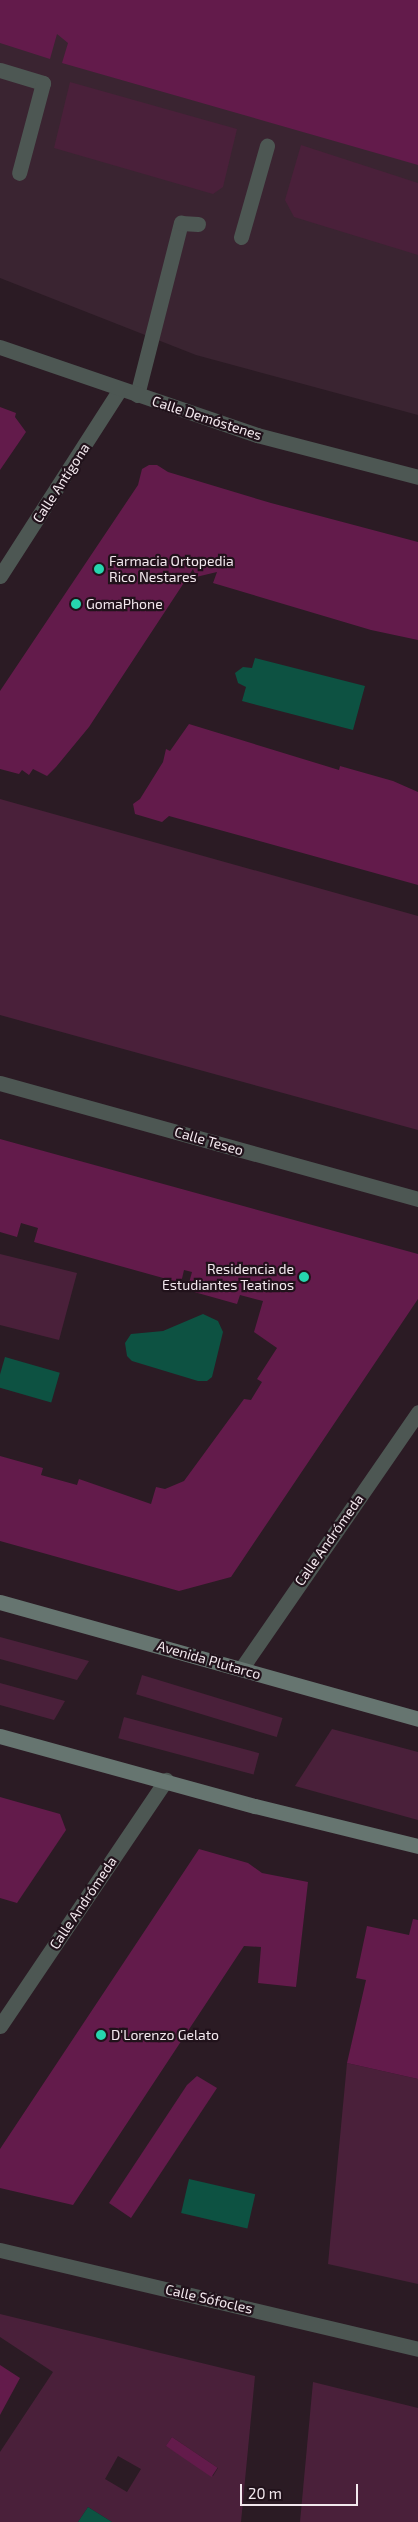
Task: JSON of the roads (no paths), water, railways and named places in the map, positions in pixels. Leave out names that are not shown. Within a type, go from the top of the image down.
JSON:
[{"type":"main road","name":"Avenida Plutarco","points":[[0,1602],[418,1719]]},
{"type":"main road","points":[[0,1736],[166,1780],[255,1806],[418,1846]]},
{"type":"street","points":[[0,70],[43,83],[18,173]]},
{"type":"street","points":[[241,237],[267,146]]},
{"type":"street","points":[[137,395],[181,223],[198,224]]},
{"type":"street","name":"Calle Demóstenes","points":[[0,346],[257,435],[418,477]]},
{"type":"street","name":"Calle Antígona","points":[[0,576],[120,389]]},
{"type":"street","name":"Calle Teseo","points":[[0,1083],[418,1199]]},
{"type":"street","name":"Calle Andrómeda","points":[[241,1669],[418,1412]]},
{"type":"street","name":"Calle Andrómeda","points":[[0,2026],[166,1780]]},
{"type":"street","name":"Calle Sófocles","points":[[0,2250],[418,2349]]},
{"type":"place","name":"Farmacia Ortopedia Rico Nestares","points":[[99,569]]},
{"type":"place","name":"GomaPhone","points":[[76,604]]},
{"type":"place","name":"Residencia de Estudiantes Teatinos","points":[[304,1277]]},
{"type":"place","name":"D'Lorenzo Gelato","points":[[101,2035]]}]
